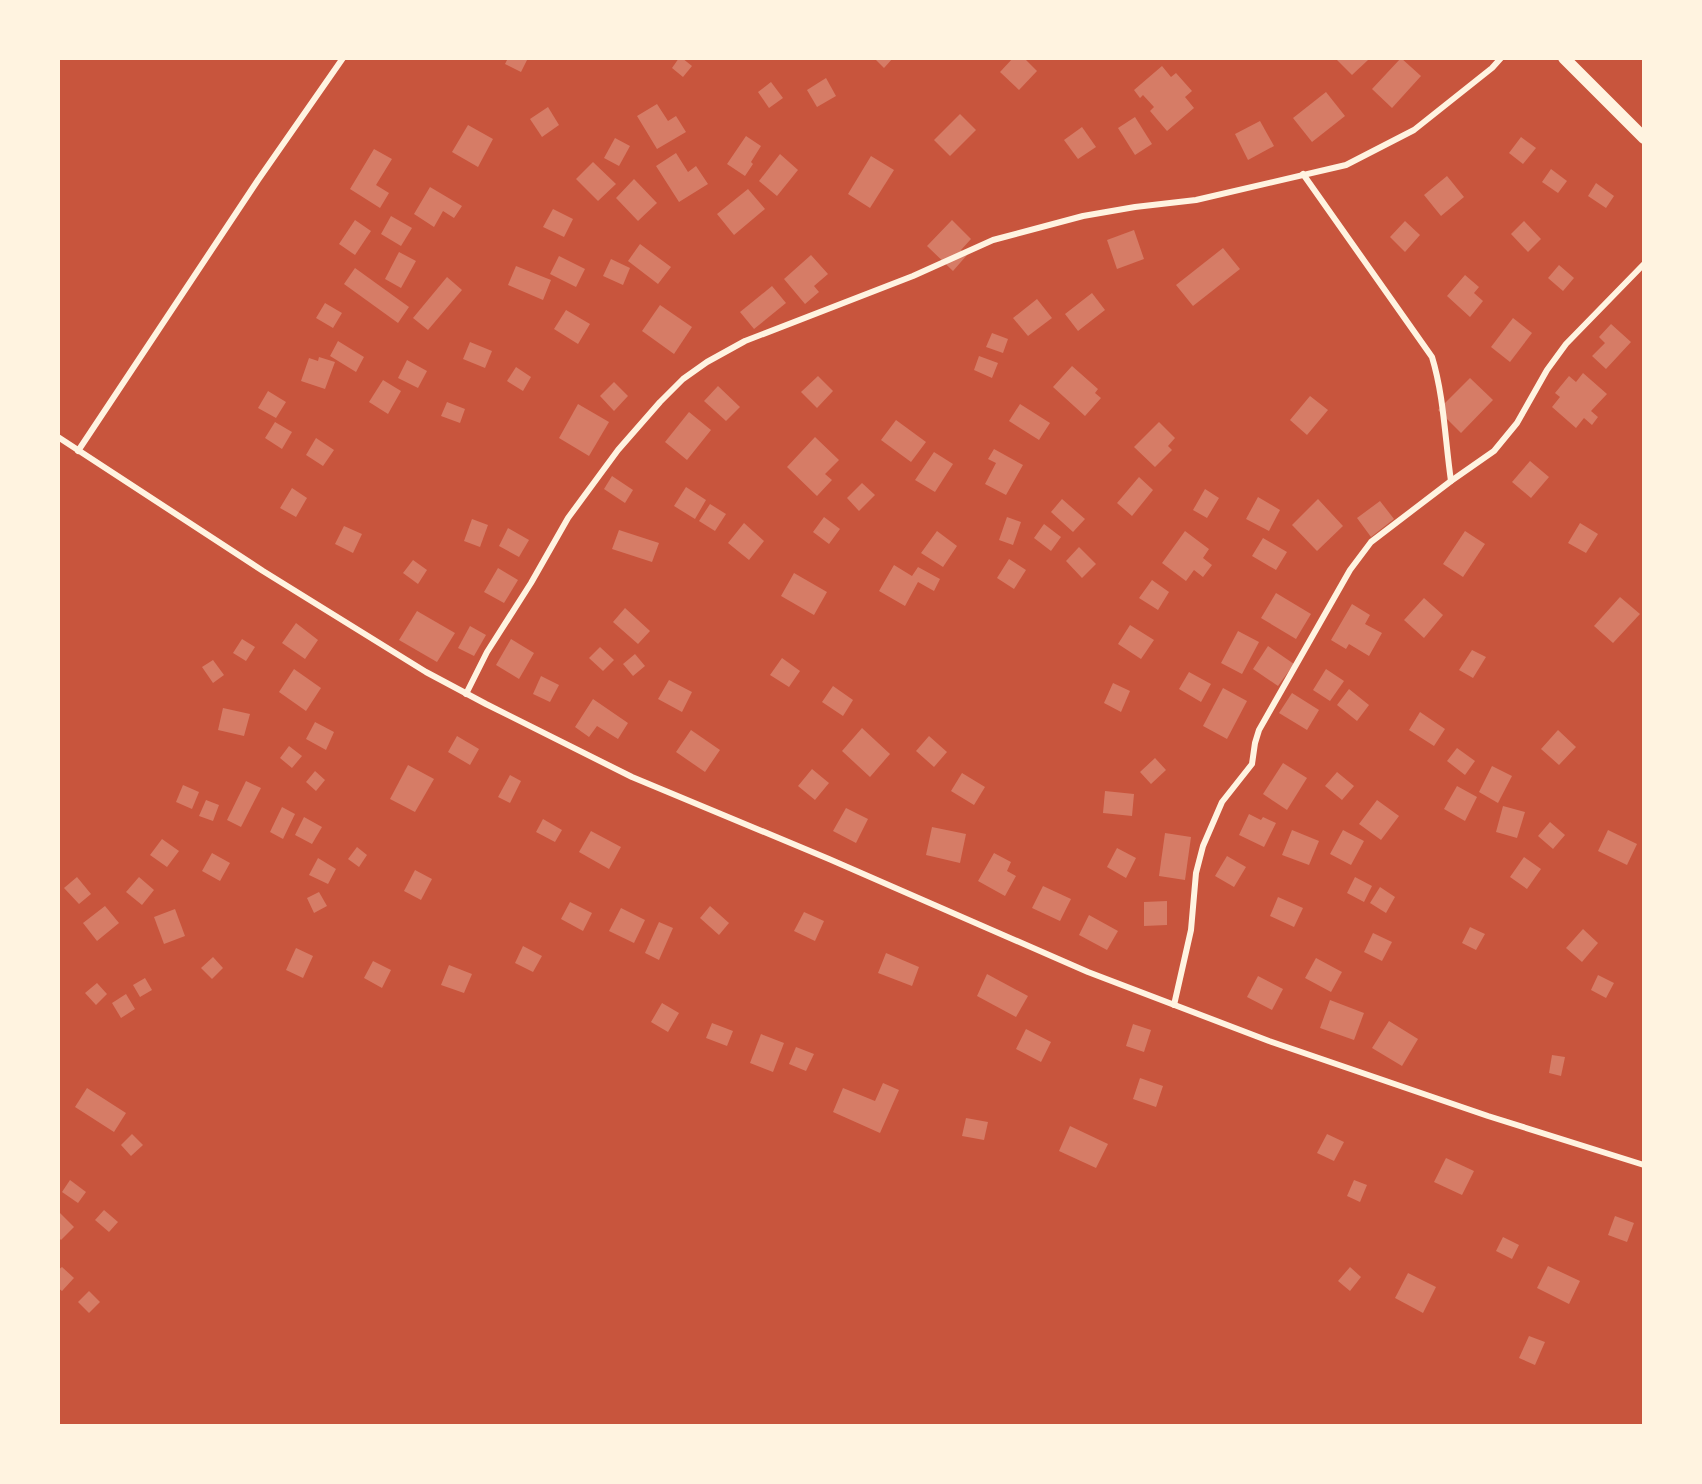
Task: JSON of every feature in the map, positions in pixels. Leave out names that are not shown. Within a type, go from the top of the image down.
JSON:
[{"type":"main road","points":[[1564,58],[1644,138]]},
{"type":"street","points":[[78,451],[258,180],[343,58]]},
{"type":"street","points":[[466,694],[487,652],[580,501],[618,450],[660,402],[683,379],[707,362],[745,341],[913,276],[993,240],[1083,216],[1196,200],[1346,165],[1414,129],[1501,58]]},
{"type":"street","points":[[1303,174],[1432,357],[1440,382],[1450,481]]},
{"type":"street","points":[[1174,1005],[1191,930],[1196,873],[1203,846],[1222,802],[1252,764],[1259,730],[1359,558],[1371,543],[1450,481],[1494,451],[1517,423],[1547,370],[1566,344],[1644,264]]},
{"type":"street","points":[[58,437],[273,578],[426,672],[632,777],[829,859],[1078,968],[1174,1005],[1269,1041],[1455,1105],[1644,1166]]},
{"type":"building","points":[[508,58],[528,58],[521,72],[505,64]]},
{"type":"building","points":[[679,58],[692,66],[683,77],[672,68]]},
{"type":"building","points":[[874,58],[893,58],[884,68]]},
{"type":"building","points":[[1013,58],[1024,58],[1037,71],[1019,90],[1000,72]]},
{"type":"building","points":[[1335,58],[1366,58],[1368,60],[1352,75]]},
{"type":"building","points":[[1401,58],[1421,76],[1392,108],[1372,89]]},
{"type":"building","points":[[1162,66],[1171,77],[1176,73],[1192,91],[1185,97],[1194,108],[1167,131],[1150,111],[1154,107],[1143,95],[1140,98],[1134,90]]},
{"type":"building","points":[[826,78],[836,96],[817,107],[807,90]]},
{"type":"building","points":[[771,82],[783,98],[769,108],[758,92]]},
{"type":"building","points":[[1326,92],[1345,116],[1312,142],[1293,118]]},
{"type":"building","points":[[657,104],[668,121],[676,116],[686,132],[657,149],[637,116]]},
{"type":"building","points":[[548,107],[559,125],[542,137],[530,119]]},
{"type":"building","points":[[960,114],[976,130],[950,156],[934,140]]},
{"type":"building","points":[[1135,117],[1152,144],[1135,155],[1118,128]]},
{"type":"building","points":[[1260,121],[1274,146],[1248,160],[1235,134]]},
{"type":"building","points":[[468,125],[493,139],[478,167],[452,152]]},
{"type":"building","points":[[1082,127],[1096,147],[1078,159],[1064,140]]},
{"type":"building","points":[[746,136],[761,146],[745,176],[727,164]]},
{"type":"building","points":[[1521,137],[1536,148],[1523,164],[1509,153]]},
{"type":"building","points":[[615,138],[630,146],[619,166],[604,158]]},
{"type":"building","points":[[374,149],[392,159],[376,185],[389,193],[380,208],[350,189]]},
{"type":"building","points":[[676,153],[688,172],[696,166],[708,184],[679,202],[656,166]]},
{"type":"building","points":[[780,154],[798,170],[777,196],[759,181]]},
{"type":"building","points":[[871,156],[894,170],[870,208],[848,194]]},
{"type":"building","points":[[593,162],[616,184],[598,201],[576,179]]},
{"type":"building","points":[[1551,169],[1567,181],[1558,193],[1542,182]]},
{"type":"building","points":[[1447,176],[1464,197],[1441,216],[1424,195]]},
{"type":"building","points":[[634,179],[657,203],[638,221],[616,198]]},
{"type":"building","points":[[1596,183],[1614,196],[1606,208],[1588,196]]},
{"type":"building","points":[[430,187],[462,206],[454,218],[443,211],[434,227],[414,214]]},
{"type":"building","points":[[748,189],[765,209],[734,235],[717,214]]},
{"type":"building","points":[[553,209],[573,219],[564,237],[543,227]]},
{"type":"building","points":[[391,216],[412,228],[401,246],[381,234]]},
{"type":"building","points":[[355,220],[371,231],[355,255],[339,244]]},
{"type":"building","points":[[952,220],[971,239],[961,250],[967,255],[953,271],[927,246]]},
{"type":"building","points":[[1405,221],[1420,235],[1405,252],[1390,237]]},
{"type":"building","points":[[1524,221],[1541,239],[1528,252],[1511,234]]},
{"type":"building","points":[[1134,230],[1144,259],[1117,269],[1107,240]]},
{"type":"building","points":[[640,244],[671,267],[658,284],[628,261]]},
{"type":"building","points":[[1223,248],[1240,269],[1193,306],[1176,285]]},
{"type":"building","points":[[399,252],[416,261],[401,288],[385,279]]},
{"type":"building","points":[[811,255],[828,274],[814,286],[819,292],[805,304],[784,279]]},
{"type":"building","points":[[559,256],[585,269],[576,287],[550,274]]},
{"type":"building","points":[[611,259],[630,268],[623,285],[603,276]]},
{"type":"building","points":[[1559,265],[1574,278],[1563,291],[1548,278]]},
{"type":"building","points":[[516,266],[551,280],[543,300],[508,285]]},
{"type":"building","points":[[355,268],[409,307],[398,323],[344,284]]},
{"type":"building","points":[[1465,275],[1479,287],[1474,293],[1483,301],[1470,317],[1447,296]]},
{"type":"building","points":[[447,277],[462,290],[428,330],[413,318]]},
{"type":"building","points":[[772,286],[786,303],[754,329],[740,312]]},
{"type":"building","points":[[1092,293],[1105,310],[1078,331],[1065,314]]},
{"type":"building","points":[[1037,299],[1052,318],[1028,336],[1013,318]]},
{"type":"building","points":[[325,303],[342,313],[333,328],[316,318]]},
{"type":"building","points":[[660,305],[692,327],[674,354],[642,331]]},
{"type":"building","points":[[566,310],[590,324],[578,344],[554,329]]},
{"type":"building","points":[[1513,318],[1532,333],[1510,362],[1491,347]]},
{"type":"building","points":[[1611,324],[1631,342],[1606,369],[1592,356],[1605,343],[1599,337]]},
{"type":"building","points":[[992,333],[1008,339],[1003,353],[986,347]]},
{"type":"building","points":[[338,341],[364,357],[356,372],[330,356]]},
{"type":"building","points":[[470,342],[492,351],[485,368],[463,359]]},
{"type":"building","points":[[979,356],[998,363],[992,378],[974,370]]},
{"type":"building","points":[[319,357],[335,362],[325,389],[301,381],[309,358],[318,361]]},
{"type":"building","points":[[407,360],[427,371],[418,388],[398,378]]},
{"type":"building","points":[[1072,366],[1098,389],[1095,393],[1101,398],[1085,416],[1053,387]]},
{"type":"building","points":[[516,367],[531,377],[523,391],[507,381]]},
{"type":"building","points":[[1583,373],[1607,394],[1591,411],[1598,417],[1592,425],[1584,418],[1576,428],[1552,407],[1560,397],[1555,393],[1569,376],[1576,382]]},
{"type":"building","points":[[818,376],[833,391],[817,408],[801,392]]},
{"type":"building","points":[[1470,378],[1493,400],[1461,433],[1438,410]]},
{"type":"building","points":[[383,380],[401,391],[388,414],[369,402]]},
{"type":"building","points":[[614,382],[628,396],[614,411],[600,396]]},
{"type":"building","points":[[718,386],[740,407],[726,421],[704,401]]},
{"type":"building","points":[[268,391],[286,402],[276,418],[258,408]]},
{"type":"building","points":[[1310,396],[1328,410],[1307,435],[1290,420]]},
{"type":"building","points":[[447,402],[465,409],[460,423],[441,416]]},
{"type":"building","points":[[578,404],[609,422],[589,456],[559,438]]},
{"type":"building","points":[[1020,404],[1050,423],[1039,440],[1009,421]]},
{"type":"building","points":[[689,412],[711,430],[687,460],[665,442]]},
{"type":"building","points":[[896,420],[926,442],[911,462],[881,440]]},
{"type":"building","points":[[275,422],[292,432],[282,449],[265,438]]},
{"type":"building","points":[[1159,422],[1175,438],[1168,446],[1172,450],[1155,467],[1134,447]]},
{"type":"building","points":[[815,437],[839,460],[825,474],[832,480],[817,496],[787,467]]},
{"type":"building","points":[[316,438],[334,450],[323,466],[306,455]]},
{"type":"building","points":[[994,449],[1023,465],[1006,495],[985,484],[996,463],[988,459]]},
{"type":"building","points":[[934,452],[953,464],[935,492],[915,480]]},
{"type":"building","points":[[1530,461],[1549,477],[1531,498],[1512,482]]},
{"type":"building","points":[[612,476],[633,490],[625,503],[604,489]]},
{"type":"building","points":[[1139,477],[1153,490],[1132,516],[1117,503]]},
{"type":"building","points":[[862,483],[875,495],[859,511],[847,498]]},
{"type":"building","points":[[686,487],[706,500],[695,519],[674,506]]},
{"type":"building","points":[[292,488],[307,498],[296,517],[280,508]]},
{"type":"building","points":[[1205,489],[1219,498],[1207,518],[1193,510]]},
{"type":"building","points":[[1258,497],[1280,510],[1269,531],[1246,519]]},
{"type":"building","points":[[1062,499],[1085,519],[1073,532],[1051,512]]},
{"type":"building","points":[[1318,499],[1343,526],[1317,551],[1292,525]]},
{"type":"building","points":[[1380,501],[1394,519],[1371,537],[1357,518]]},
{"type":"building","points":[[710,504],[726,514],[715,531],[699,521]]},
{"type":"building","points":[[824,517],[840,529],[829,544],[813,532]]},
{"type":"building","points":[[1007,517],[1021,522],[1013,545],[999,540]]},
{"type":"building","points":[[472,519],[488,525],[480,547],[464,541]]},
{"type":"building","points":[[744,523],[764,541],[749,560],[728,543]]},
{"type":"building","points":[[1580,523],[1598,534],[1586,553],[1568,543]]},
{"type":"building","points":[[1044,524],[1061,537],[1051,551],[1034,538]]},
{"type":"building","points":[[344,526],[362,534],[353,553],[335,544]]},
{"type":"building","points":[[508,528],[529,540],[519,557],[499,546]]},
{"type":"building","points":[[619,530],[659,543],[652,562],[612,549]]},
{"type":"building","points":[[937,531],[957,546],[943,567],[921,553]]},
{"type":"building","points":[[1185,531],[1209,549],[1203,558],[1212,565],[1203,577],[1194,570],[1186,581],[1162,563]]},
{"type":"building","points":[[1465,531],[1485,544],[1463,577],[1443,564]]},
{"type":"building","points":[[1263,538],[1287,552],[1276,570],[1252,556]]},
{"type":"building","points":[[1079,547],[1096,564],[1082,578],[1066,561]]},
{"type":"building","points":[[1009,559],[1026,570],[1014,589],[997,578]]},
{"type":"building","points":[[413,560],[427,570],[418,584],[403,573]]},
{"type":"building","points":[[894,565],[912,576],[918,567],[940,579],[934,591],[918,582],[905,606],[879,591]]},
{"type":"building","points":[[498,568],[518,580],[504,603],[484,592]]},
{"type":"building","points":[[794,573],[827,592],[814,615],[781,596]]},
{"type":"building","points":[[1152,580],[1169,592],[1158,610],[1139,598]]},
{"type":"building","points":[[1276,593],[1311,614],[1296,639],[1261,618]]},
{"type":"building","points":[[1620,597],[1640,614],[1613,643],[1594,626]]},
{"type":"building","points":[[1424,598],[1443,615],[1424,638],[1404,620]]},
{"type":"building","points":[[1352,604],[1370,615],[1365,624],[1382,633],[1369,656],[1349,644],[1346,649],[1331,640]]},
{"type":"building","points":[[625,608],[650,631],[638,644],[613,622]]},
{"type":"building","points":[[417,611],[455,633],[437,662],[399,640]]},
{"type":"building","points":[[296,623],[318,640],[305,659],[282,643]]},
{"type":"building","points":[[1130,625],[1154,640],[1141,659],[1118,644]]},
{"type":"building","points":[[470,626],[486,635],[474,656],[458,648]]},
{"type":"building","points":[[1238,631],[1259,642],[1242,674],[1221,663]]},
{"type":"building","points":[[242,639],[255,647],[246,661],[233,653]]},
{"type":"building","points":[[511,639],[534,653],[519,679],[496,665]]},
{"type":"building","points":[[1268,646],[1294,664],[1278,686],[1253,669]]},
{"type":"building","points":[[600,647],[614,660],[603,671],[589,658]]},
{"type":"building","points":[[1472,650],[1486,657],[1473,678],[1459,670]]},
{"type":"building","points":[[635,654],[645,666],[633,676],[623,664]]},
{"type":"building","points":[[782,658],[800,671],[789,687],[770,675]]},
{"type":"building","points":[[213,660],[224,675],[213,683],[202,667]]},
{"type":"building","points":[[294,669],[321,688],[306,711],[279,692]]},
{"type":"building","points":[[1326,669],[1344,681],[1330,701],[1313,690]]},
{"type":"building","points":[[1189,672],[1211,684],[1201,702],[1179,689]]},
{"type":"building","points":[[541,676],[559,685],[550,702],[533,694]]},
{"type":"building","points":[[669,680],[692,692],[682,712],[658,699]]},
{"type":"building","points":[[1113,683],[1130,691],[1121,712],[1104,703]]},
{"type":"building","points":[[833,686],[853,700],[843,716],[822,702]]},
{"type":"building","points":[[1223,688],[1247,701],[1227,739],[1203,726]]},
{"type":"building","points":[[1349,689],[1369,705],[1357,721],[1337,705]]},
{"type":"building","points":[[1292,693],[1319,710],[1307,730],[1279,713]]},
{"type":"building","points":[[593,699],[628,723],[618,739],[597,726],[589,737],[575,727]]},
{"type":"building","points":[[223,708],[250,714],[244,736],[218,730]]},
{"type":"building","points":[[1420,712],[1445,729],[1434,746],[1409,730]]},
{"type":"building","points":[[315,722],[334,732],[326,750],[306,739]]},
{"type":"building","points":[[862,728],[890,754],[870,777],[842,751]]},
{"type":"building","points":[[691,730],[720,750],[705,772],[676,752]]},
{"type":"building","points":[[1558,730],[1576,747],[1559,765],[1541,749]]},
{"type":"building","points":[[457,736],[479,749],[470,765],[448,752]]},
{"type":"building","points":[[929,736],[947,752],[934,767],[916,751]]},
{"type":"building","points":[[289,746],[302,756],[292,768],[280,758]]},
{"type":"building","points":[[1457,748],[1475,761],[1465,775],[1447,761]]},
{"type":"building","points":[[1155,758],[1166,770],[1151,784],[1140,772]]},
{"type":"building","points":[[1283,763],[1307,778],[1287,810],[1263,794]]},
{"type":"building","points":[[408,765],[434,779],[415,812],[390,799]]},
{"type":"building","points":[[1492,766],[1512,776],[1498,803],[1479,792]]},
{"type":"building","points":[[812,769],[829,783],[815,800],[798,786]]},
{"type":"building","points":[[315,771],[325,780],[316,791],[306,782]]},
{"type":"building","points":[[1337,772],[1354,786],[1342,800],[1325,786]]},
{"type":"building","points":[[962,773],[985,787],[974,805],[951,791]]},
{"type":"building","points":[[510,775],[521,781],[510,803],[498,797]]},
{"type":"building","points":[[246,781],[261,788],[241,827],[227,820]]},
{"type":"building","points":[[183,785],[199,792],[192,809],[176,802]]},
{"type":"building","points":[[1457,786],[1477,797],[1465,821],[1444,809]]},
{"type":"building","points":[[1105,791],[1134,794],[1132,816],[1103,813]]},
{"type":"building","points":[[206,800],[219,805],[213,821],[199,816]]},
{"type":"building","points":[[1377,800],[1399,816],[1381,840],[1359,824]]},
{"type":"building","points":[[1503,806],[1525,812],[1517,838],[1496,832]]},
{"type":"building","points":[[282,807],[295,814],[283,839],[270,832]]},
{"type":"building","points":[[846,808],[868,819],[856,843],[833,831]]},
{"type":"building","points":[[1249,814],[1261,820],[1263,817],[1276,823],[1264,847],[1239,835]]},
{"type":"building","points":[[304,817],[322,827],[312,844],[295,835]]},
{"type":"building","points":[[543,819],[562,830],[555,842],[536,832]]},
{"type":"building","points":[[1550,822],[1565,835],[1553,849],[1538,836]]},
{"type":"building","points":[[932,827],[966,834],[960,863],[926,855]]},
{"type":"building","points":[[1292,830],[1319,841],[1309,865],[1282,855]]},
{"type":"building","points":[[1343,830],[1364,841],[1351,865],[1330,854]]},
{"type":"building","points":[[1608,830],[1637,844],[1627,865],[1598,851]]},
{"type":"building","points":[[591,831],[621,847],[609,869],[579,852]]},
{"type":"building","points":[[1165,833],[1191,837],[1185,880],[1159,876]]},
{"type":"building","points":[[162,839],[179,851],[167,867],[150,855]]},
{"type":"building","points":[[357,847],[367,855],[359,867],[348,859]]},
{"type":"building","points":[[1117,848],[1136,858],[1126,878],[1107,867]]},
{"type":"building","points":[[212,853],[230,863],[220,881],[202,871]]},
{"type":"building","points":[[994,853],[1011,862],[1007,871],[1016,876],[1005,896],[978,881]]},
{"type":"building","points":[[1227,856],[1246,867],[1234,887],[1215,876]]},
{"type":"building","points":[[1524,857],[1541,869],[1527,889],[1510,877]]},
{"type":"building","points":[[318,858],[336,869],[328,884],[309,875]]},
{"type":"building","points":[[415,870],[432,879],[421,900],[404,891]]},
{"type":"building","points":[[77,877],[91,894],[79,904],[64,888]]},
{"type":"building","points":[[139,877],[154,890],[142,905],[126,892]]},
{"type":"building","points":[[1355,877],[1372,886],[1364,902],[1347,893]]},
{"type":"building","points":[[1043,886],[1071,899],[1060,921],[1032,908]]},
{"type":"building","points":[[1380,887],[1395,897],[1386,913],[1370,903]]},
{"type":"building","points":[[319,892],[327,906],[314,913],[307,898]]},
{"type":"building","points":[[1278,897],[1303,908],[1294,927],[1270,916]]},
{"type":"building","points":[[1167,901],[1167,925],[1144,926],[1144,902]]},
{"type":"building","points":[[570,902],[592,913],[583,931],[561,919]]},
{"type":"building","points":[[105,906],[119,923],[97,941],[83,923]]},
{"type":"building","points":[[710,906],[729,923],[719,935],[700,918]]},
{"type":"building","points":[[621,908],[645,920],[634,943],[609,931]]},
{"type":"building","points":[[175,909],[185,936],[164,944],[154,917]]},
{"type":"building","points":[[804,912],[824,921],[815,941],[794,931]]},
{"type":"building","points":[[1089,915],[1118,931],[1107,950],[1079,935]]},
{"type":"building","points":[[659,922],[673,928],[659,960],[645,953]]},
{"type":"building","points":[[1470,927],[1485,934],[1476,950],[1462,943]]},
{"type":"building","points":[[1583,929],[1598,943],[1582,962],[1566,948]]},
{"type":"building","points":[[1373,933],[1392,942],[1382,961],[1364,952]]},
{"type":"building","points":[[523,946],[542,956],[533,972],[515,963]]},
{"type":"building","points":[[296,948],[313,956],[303,978],[286,970]]},
{"type":"building","points":[[886,953],[919,967],[912,986],[878,973]]},
{"type":"building","points":[[213,957],[223,968],[212,979],[201,968]]},
{"type":"building","points":[[1316,958],[1342,972],[1331,992],[1305,978]]},
{"type":"building","points":[[373,961],[391,970],[382,988],[364,978]]},
{"type":"building","points":[[449,965],[472,974],[464,993],[441,985]]},
{"type":"building","points":[[987,974],[1028,996],[1016,1017],[977,996]]},
{"type":"building","points":[[1598,975],[1614,983],[1606,998],[1591,990]]},
{"type":"building","points":[[1258,976],[1283,989],[1272,1010],[1247,997]]},
{"type":"building","points":[[145,978],[152,990],[140,997],[133,985]]},
{"type":"building","points":[[97,983],[107,994],[96,1005],[85,993]]},
{"type":"building","points":[[126,994],[135,1009],[121,1018],[112,1003]]},
{"type":"building","points":[[1330,1000],[1364,1013],[1354,1040],[1320,1028]]},
{"type":"building","points":[[662,1003],[679,1013],[668,1032],[651,1022]]},
{"type":"building","points":[[1389,1021],[1418,1039],[1402,1066],[1372,1048]]},
{"type":"building","points":[[712,1023],[733,1031],[727,1046],[706,1038]]},
{"type":"building","points":[[1133,1024],[1151,1030],[1144,1052],[1126,1046]]},
{"type":"building","points":[[1026,1029],[1051,1042],[1041,1062],[1016,1049]]},
{"type":"building","points":[[761,1034],[784,1043],[773,1072],[750,1063]]},
{"type":"building","points":[[796,1047],[814,1054],[806,1071],[789,1064]]},
{"type":"building","points":[[1552,1055],[1565,1057],[1561,1076],[1549,1073]]},
{"type":"building","points":[[1140,1078],[1163,1086],[1156,1107],[1133,1099]]},
{"type":"building","points":[[883,1083],[899,1090],[880,1133],[833,1112],[843,1088],[875,1101]]},
{"type":"building","points":[[87,1088],[126,1113],[114,1132],[75,1107]]},
{"type":"building","points":[[966,1118],[988,1122],[984,1140],[962,1136]]},
{"type":"building","points":[[1070,1126],[1108,1144],[1096,1168],[1059,1151]]},
{"type":"building","points":[[132,1134],[143,1145],[131,1156],[121,1145]]},
{"type":"building","points":[[1327,1134],[1344,1142],[1334,1161],[1317,1153]]},
{"type":"building","points":[[1446,1158],[1474,1171],[1462,1195],[1434,1182]]},
{"type":"building","points":[[70,1180],[86,1192],[78,1203],[62,1192]]},
{"type":"building","points":[[1354,1180],[1367,1185],[1360,1202],[1347,1196]]},
{"type":"building","points":[[104,1210],[118,1222],[109,1232],[95,1220]]},
{"type":"building","points":[[58,1211],[74,1227],[61,1240],[58,1237]]},
{"type":"building","points":[[1615,1216],[1634,1223],[1627,1242],[1608,1235]]},
{"type":"building","points":[[1503,1237],[1519,1245],[1512,1259],[1496,1251]]},
{"type":"building","points":[[1548,1266],[1580,1281],[1569,1304],[1537,1288]]},
{"type":"building","points":[[62,1267],[74,1278],[62,1291],[58,1288],[58,1270]]},
{"type":"building","points":[[1350,1267],[1361,1277],[1350,1291],[1338,1281]]},
{"type":"building","points":[[1408,1273],[1436,1287],[1423,1313],[1395,1298]]},
{"type":"building","points":[[89,1291],[100,1302],[89,1313],[78,1302]]},
{"type":"building","points":[[1529,1336],[1545,1342],[1535,1365],[1519,1358]]}]
